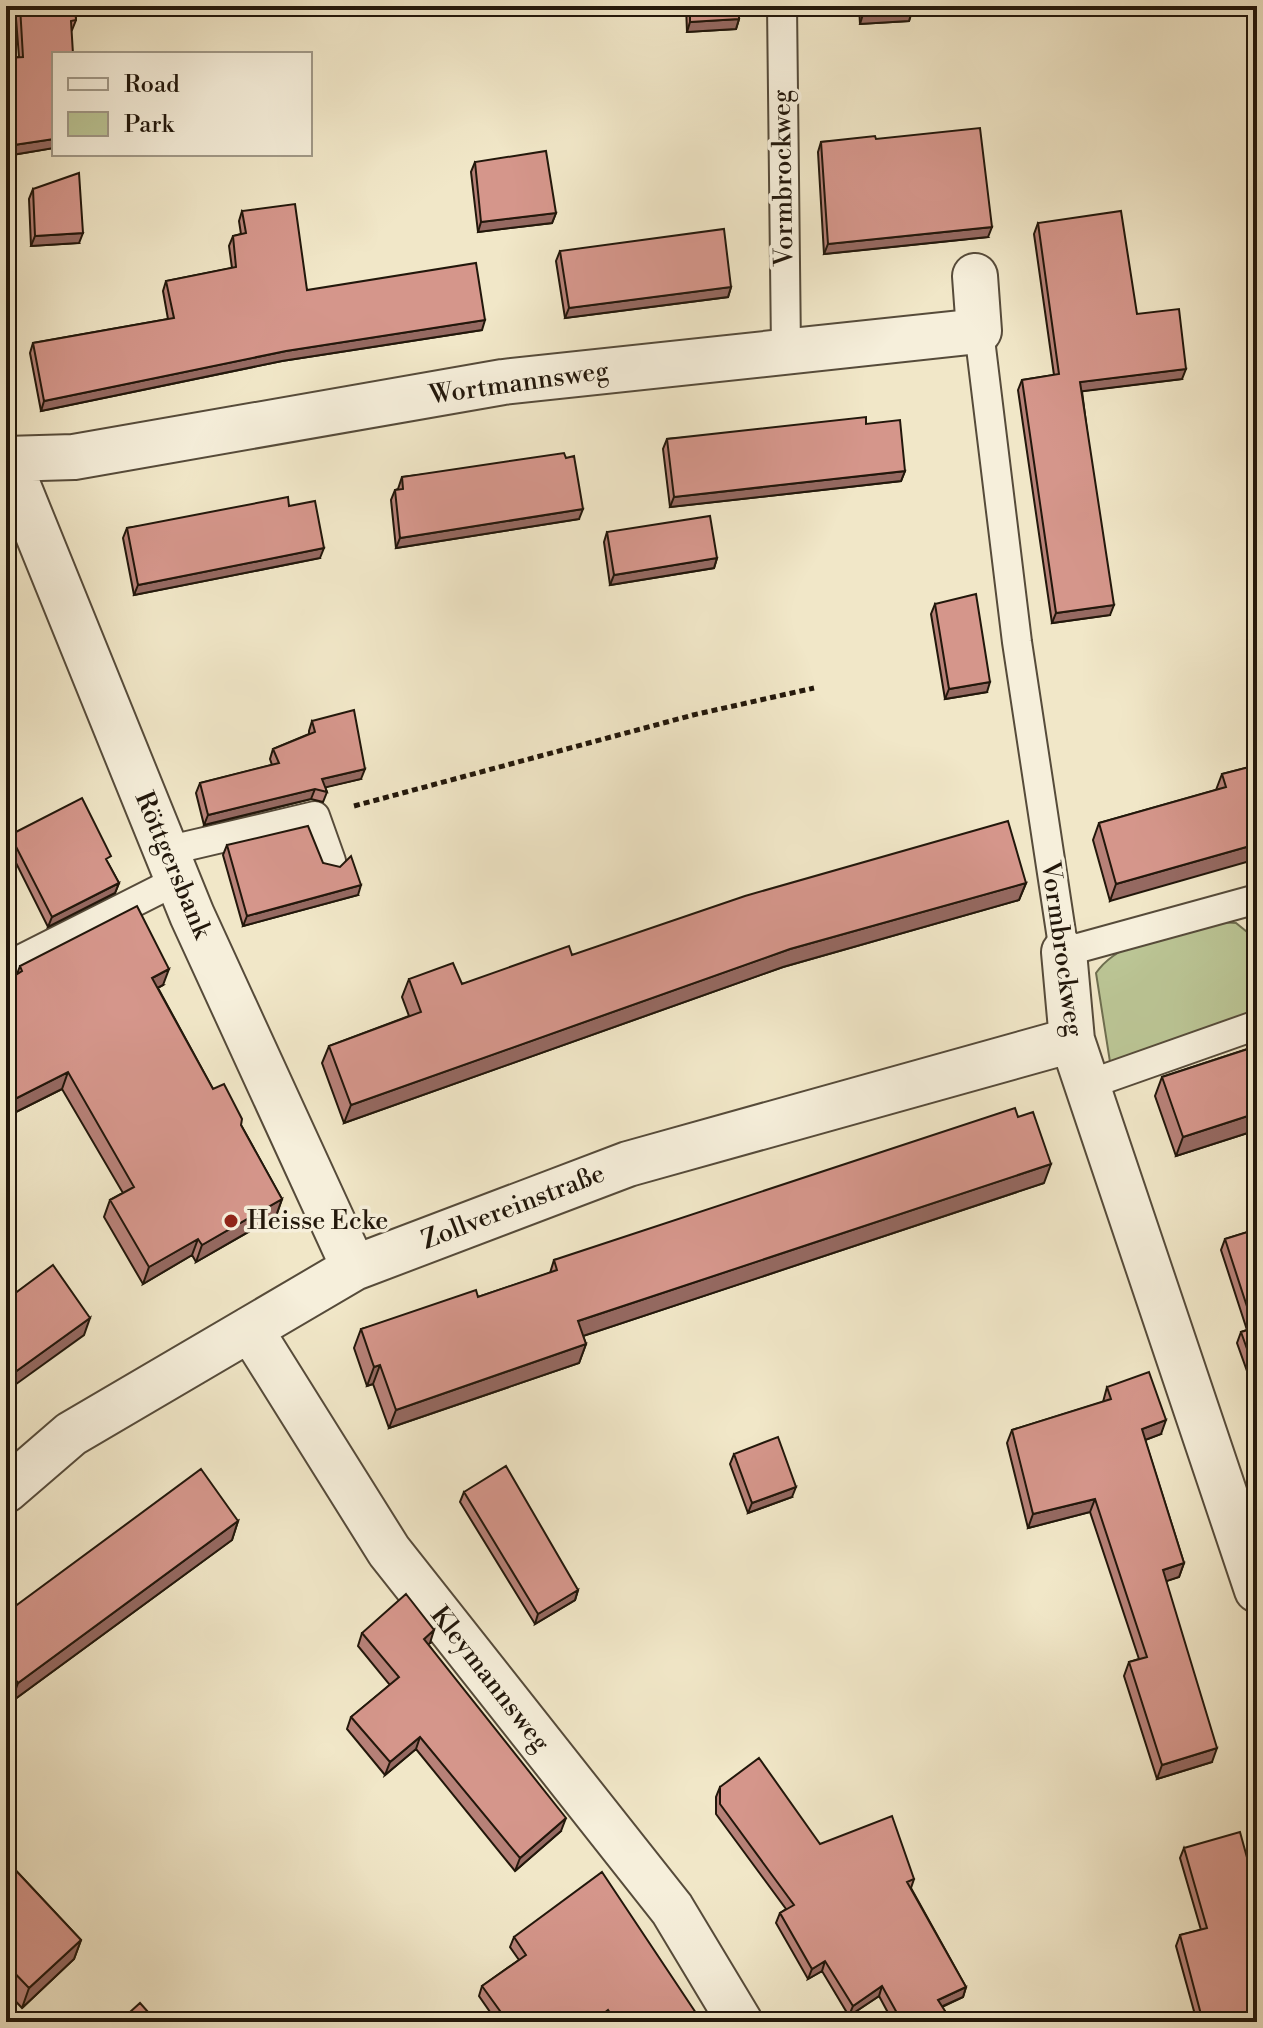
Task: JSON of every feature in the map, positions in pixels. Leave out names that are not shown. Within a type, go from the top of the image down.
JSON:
[{"type":"street","points":[[975,276],[979,331]]},
{"type":"street","name":"Wortmannsweg","points":[[6,458],[74,457],[503,382],[786,349],[979,331]]},
{"type":"street","name":"Röttgersbank","points":[[6,458],[172,866],[354,1268]]},
{"type":"street","name":"Vormbrockweg","points":[[1064,952],[1072,1040],[1257,1590]]},
{"type":"street","name":"Zollvereinstraße","points":[[6,1490],[71,1434],[354,1268],[628,1164],[1072,1040]]},
{"type":"street","name":"Kleymannsweg","points":[[250,1329],[389,1551],[672,1909],[740,2022]]},
{"type":"lane","name":"Vormbrockweg","points":[[782,6],[786,349]]},
{"type":"lane","name":"Vormbrockweg","points":[[979,331],[1017,642],[1064,952]]},
{"type":"lane","points":[[6,967],[172,866],[315,816],[331,861]]},
{"type":"lane","points":[[1064,952],[1257,899]]},
{"type":"lane","points":[[1087,1085],[1257,1025]]},
{"type":"path","points":[[315,816],[693,715],[814,688]]},
{"type":"green space","points":[[1219,922],[1236,923],[1257,940],[1257,1007],[1248,1018],[1110,1062],[1096,973],[1120,951],[1135,944]]},
{"type":"building","points":[[20,6],[75,6],[76,20],[71,21],[73,52],[52,52],[52,139],[7,146],[6,58],[23,57]]},
{"type":"building","points":[[690,6],[739,6],[739,19],[690,22]]},
{"type":"building","points":[[863,6],[912,6],[912,11],[863,14]]},
{"type":"building","points":[[980,128],[992,227],[828,244],[821,142]]},
{"type":"building","points":[[546,151],[556,213],[481,222],[475,162]]},
{"type":"building","points":[[79,173],[83,233],[35,236],[33,189]]},
{"type":"building","points":[[295,204],[307,290],[476,263],[485,320],[286,351],[44,401],[33,343],[174,318],[166,281],[236,267],[233,236],[246,233],[242,211]]},
{"type":"building","points":[[1121,211],[1137,314],[1179,309],[1186,369],[1080,382],[1114,605],[1056,613],[1022,380],[1059,374],[1038,223]]},
{"type":"building","points":[[724,229],[731,287],[569,308],[560,251]]},
{"type":"building","points":[[866,417],[866,424],[900,420],[905,471],[674,497],[667,439]]},
{"type":"building","points":[[564,453],[566,458],[574,456],[583,509],[400,538],[395,490],[403,489],[402,477]]},
{"type":"building","points":[[288,497],[289,506],[315,501],[324,548],[138,585],[127,528]]},
{"type":"building","points":[[710,516],[717,558],[614,575],[607,532]]},
{"type":"building","points":[[976,594],[990,682],[949,689],[935,604]]},
{"type":"building","points":[[354,710],[365,769],[322,779],[327,792],[315,789],[208,815],[200,783],[279,763],[273,749],[315,732],[312,721]]},
{"type":"building","points":[[1257,765],[1257,844],[1116,884],[1099,823],[1226,787],[1222,774]]},
{"type":"building","points":[[82,798],[111,856],[106,859],[119,883],[52,917],[10,835]]},
{"type":"building","points":[[1008,821],[1026,883],[790,949],[351,1105],[329,1046],[421,1012],[409,979],[453,963],[462,984],[569,946],[572,955],[745,896]]},
{"type":"building","points":[[308,826],[323,863],[340,867],[351,856],[361,885],[247,916],[227,845]]},
{"type":"building","points":[[137,906],[169,969],[152,978],[213,1089],[224,1084],[242,1119],[241,1125],[282,1199],[202,1245],[198,1239],[149,1267],[110,1200],[134,1187],[68,1072],[11,1101],[6,1092],[6,981],[22,971],[20,966]]},
{"type":"building","points":[[1257,1046],[1257,1113],[1183,1137],[1162,1077]]},
{"type":"building","points":[[1015,1108],[1018,1117],[1033,1112],[1051,1164],[578,1321],[586,1344],[396,1410],[380,1365],[374,1367],[361,1329],[476,1290],[478,1297],[557,1270],[554,1260]]},
{"type":"building","points":[[1257,1229],[1257,1377],[1241,1332],[1254,1328],[1225,1239]]},
{"type":"building","points":[[53,1265],[90,1318],[11,1375],[14,1381],[6,1388],[6,1300]]},
{"type":"building","points":[[1149,1372],[1166,1420],[1142,1429],[1184,1563],[1163,1570],[1217,1748],[1162,1765],[1129,1662],[1147,1657],[1095,1499],[1033,1514],[1012,1430],[1111,1399],[1107,1387]]},
{"type":"building","points":[[778,1437],[796,1487],[752,1503],[734,1454]]},
{"type":"building","points":[[506,1466],[578,1590],[538,1614],[464,1492]]},
{"type":"building","points":[[201,1469],[238,1521],[18,1683],[6,1666],[6,1613]]},
{"type":"building","points":[[406,1594],[434,1630],[424,1639],[566,1818],[520,1858],[420,1737],[390,1762],[351,1717],[399,1677],[362,1633]]},
{"type":"building","points":[[759,1758],[820,1844],[892,1816],[914,1879],[907,1882],[966,1987],[938,2000],[952,2022],[902,2022],[882,1986],[853,2006],[825,1961],[812,1969],[780,1913],[794,1905],[720,1804],[720,1787]]},
{"type":"building","points":[[1240,1832],[1257,1894],[1257,2022],[1203,2022],[1180,1935],[1207,1928],[1184,1848]]},
{"type":"building","points":[[6,1860],[81,1940],[29,1988],[6,1964]]},
{"type":"building","points":[[602,1872],[702,2022],[616,2022],[608,2010],[593,2022],[523,2022],[519,2018],[508,2022],[482,1986],[526,1955],[514,1937]]},
{"type":"building","points":[[140,2003],[157,2022],[119,2022]]},
{"type":"place","name":"Heisse Ecke","points":[[231,1221]]}]
